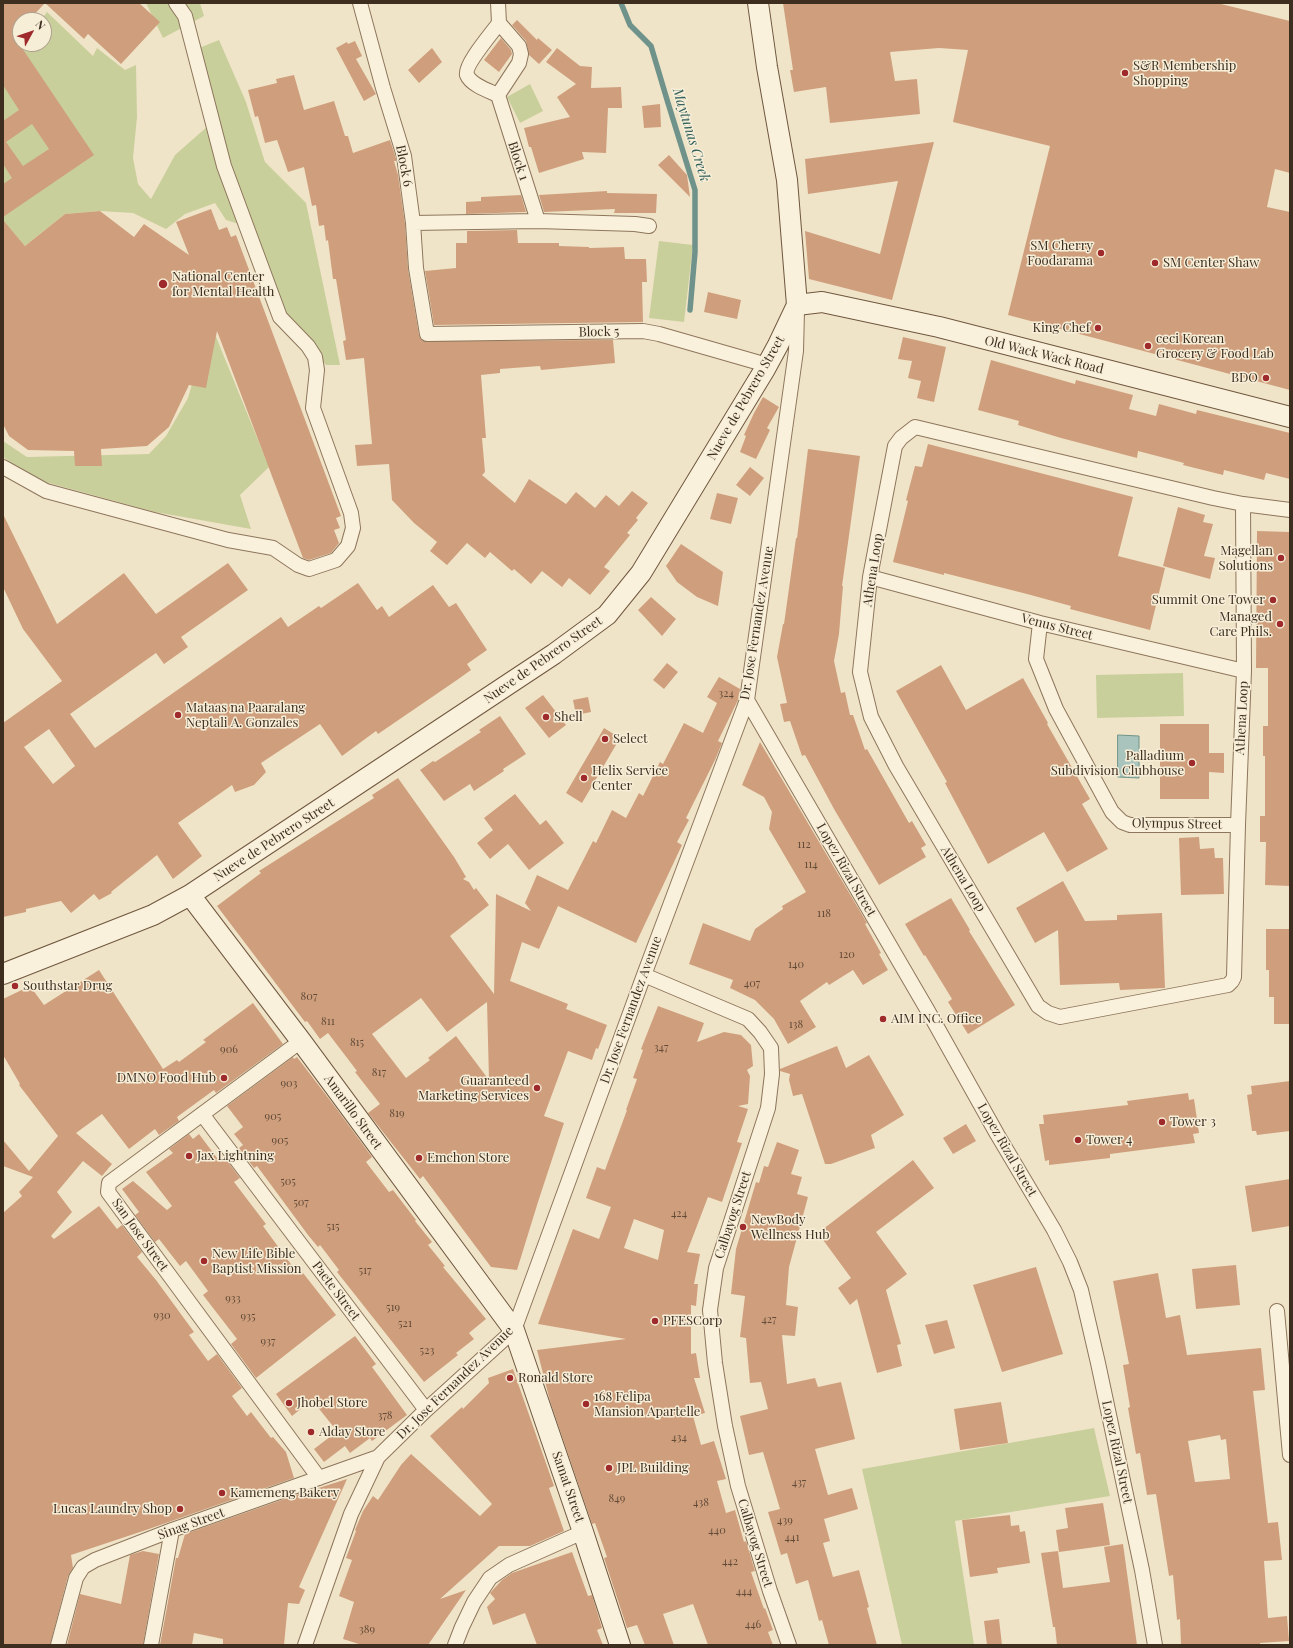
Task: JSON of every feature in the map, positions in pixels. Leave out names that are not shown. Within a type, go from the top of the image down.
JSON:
[{"type":"street","points":[[3,467],[46,491],[228,540],[273,548],[298,565],[309,569],[336,560],[348,546],[353,528],[351,513],[313,408],[317,370],[315,357],[308,346],[280,317],[224,166],[185,16],[176,3]]},
{"type":"street","name":"Block 6","points":[[360,3],[383,88],[404,156],[413,223],[416,268],[427,334]]},
{"type":"street","points":[[498,3],[499,23],[519,46],[521,54],[519,62],[498,95],[482,88],[468,77],[467,68],[474,56],[499,23]]},
{"type":"street","name":"Nueve de Pebrero Street","points":[[3,974],[153,915],[190,895],[554,654],[607,615],[641,573],[691,493],[767,365],[797,305],[787,180],[767,67],[758,3]]},
{"type":"street","name":"Block 1","points":[[498,95],[538,221]]},
{"type":"street","points":[[413,223],[538,221],[635,224],[649,226]]},
{"type":"street","name":"Old Wack Wack Road","points":[[797,305],[822,302],[939,327],[1290,417]]},
{"type":"street","name":"Dr. Jose Fernandez Avenue","points":[[305,1645],[351,1514],[378,1457],[426,1410],[514,1330],[644,975],[747,700],[796,351],[797,305]]},
{"type":"street","name":"Block 5","points":[[427,334],[643,331],[659,334],[767,365]]},
{"type":"street","name":"Athena Loop","points":[[1243,504],[1244,671],[1234,976],[1228,985],[1060,1017],[1048,1013],[1038,1006],[896,766],[871,717],[860,672],[870,577],[895,446],[900,438],[915,427],[1243,504],[1290,510]]},
{"type":"street","name":"Venus Street","points":[[870,577],[1040,623],[1244,671]]},
{"type":"street","name":"Olympus Street","points":[[1040,623],[1036,659],[1056,709],[1112,812],[1122,822],[1130,826],[1238,825]]},
{"type":"street","name":"Lopez Rizal Street","points":[[747,700],[928,1011],[997,1134],[1054,1230],[1070,1262],[1081,1290],[1098,1363],[1142,1570],[1155,1645]]},
{"type":"street","name":"Amarillo Street","points":[[190,895],[301,1041],[514,1330]]},
{"type":"street","name":"Calbayog Street","points":[[644,975],[748,1019],[760,1032],[771,1048],[772,1074],[768,1108],[716,1268],[710,1310],[725,1426],[738,1486],[770,1591],[789,1645]]},
{"type":"street","name":"San Jose Street","points":[[301,1041],[109,1183],[108,1192],[319,1478]]},
{"type":"street","name":"Paete Street","points":[[202,1114],[426,1410]]},
{"type":"street","points":[[1277,1311],[1290,1455]]},
{"type":"street","name":"Samat Street","points":[[514,1330],[620,1645]]},
{"type":"street","name":"Sinag Street","points":[[58,1645],[76,1578],[83,1567],[95,1560],[172,1530],[378,1457]]},
{"type":"street","points":[[151,1645],[172,1530]]},
{"type":"street","points":[[455,1645],[474,1602],[490,1578],[509,1565],[583,1532]]},
{"type":"green space","points":[[146,3],[200,3],[204,16],[163,38]]},
{"type":"green space","points":[[3,15],[12,30],[12,52],[52,52],[52,17],[93,56],[97,48],[125,70],[136,65],[137,117],[133,158],[138,184],[151,199],[175,155],[208,126],[189,52],[219,40],[246,102],[265,162],[306,203],[340,365],[326,365],[284,316],[239,224],[226,220],[215,203],[185,214],[166,229],[133,213],[100,211],[65,214],[25,246],[11,230],[3,236]]},
{"type":"green space","points":[[530,84],[543,111],[520,123],[507,97]]},
{"type":"green space","points":[[659,241],[693,245],[684,322],[649,318]]},
{"type":"green space","points":[[210,322],[269,467],[240,495],[251,529],[155,512],[38,480],[3,457],[3,441],[27,457],[149,454],[166,436],[188,398]]},
{"type":"green space","points":[[1183,673],[1184,716],[1097,718],[1096,675]]},
{"type":"green space","points":[[1094,1428],[1110,1496],[955,1521],[974,1645],[902,1645],[862,1469]]},
{"type":"water","points":[[1118,735],[1139,736],[1139,778],[1118,777]]},
{"type":"building","points":[[3,3],[45,3],[37,12],[12,12],[12,52],[25,52],[94,155],[3,217],[3,184],[12,178],[3,164],[3,121],[19,110],[3,85]],"holes":[[[32,124],[49,149],[23,166],[6,142]]]},
{"type":"building","points":[[45,3],[139,3],[160,22],[121,64],[88,34],[84,39]]},
{"type":"building","points":[[783,3],[1217,3],[1290,21],[1290,173],[1275,169],[1267,207],[1290,212],[1290,390],[1008,315],[1050,146],[953,122],[968,50],[939,48],[890,52],[895,81],[917,79],[920,114],[830,123],[826,87],[794,92],[790,70],[793,70]]},
{"type":"building","points":[[517,20],[537,40],[538,38],[552,50],[539,64],[529,55],[526,41],[512,25]]},
{"type":"building","points":[[501,38],[511,50],[512,54],[499,72],[484,60]]},
{"type":"building","points":[[355,41],[362,56],[356,59],[376,94],[364,101],[336,48],[347,42],[348,44]]},
{"type":"building","points":[[432,48],[442,62],[419,83],[408,70]]},
{"type":"building","points":[[557,48],[580,66],[592,67],[591,88],[621,87],[622,108],[608,108],[606,153],[582,152],[584,159],[539,173],[531,147],[529,147],[524,128],[570,117],[557,97],[576,84],[546,62]]},
{"type":"building","points":[[294,75],[304,110],[334,101],[345,136],[348,136],[353,153],[390,140],[396,158],[396,161],[394,161],[398,175],[405,224],[408,269],[419,335],[423,341],[613,340],[615,363],[541,370],[540,366],[500,369],[500,373],[481,375],[486,438],[482,438],[485,472],[482,475],[515,503],[529,479],[566,504],[576,492],[595,508],[606,495],[619,506],[632,491],[648,503],[636,518],[638,520],[627,533],[630,535],[604,567],[610,571],[590,595],[569,578],[562,587],[542,571],[531,584],[514,569],[512,571],[490,552],[485,558],[467,543],[447,565],[430,551],[437,542],[414,523],[392,500],[389,464],[357,466],[355,445],[372,444],[364,358],[346,360],[343,341],[346,340],[336,279],[333,279],[328,240],[326,241],[324,225],[319,226],[316,205],[312,206],[304,167],[288,172],[277,140],[265,143],[258,116],[255,117],[248,90],[277,83],[276,79]]},
{"type":"building","points":[[660,104],[661,127],[644,128],[642,106]]},
{"type":"building","points":[[934,142],[892,300],[809,279],[805,231],[880,254],[898,181],[808,194],[805,159]]},
{"type":"building","points":[[669,155],[687,175],[690,197],[658,165]]},
{"type":"building","points":[[607,191],[607,193],[657,194],[656,213],[614,213],[615,209],[544,212],[539,195]]},
{"type":"building","points":[[521,195],[526,212],[466,214],[466,202],[481,201],[481,197]]},
{"type":"building","points":[[211,209],[219,230],[227,227],[231,237],[236,235],[341,516],[336,518],[340,528],[334,530],[339,543],[331,553],[309,560],[303,558],[217,331],[206,388],[189,385],[169,427],[147,446],[101,449],[102,466],[75,466],[74,451],[28,450],[9,436],[3,424],[3,220],[25,246],[65,214],[100,211],[134,237],[144,224],[189,255],[176,222]]},
{"type":"building","points":[[517,230],[518,243],[559,243],[559,246],[589,248],[624,247],[625,259],[646,259],[647,282],[642,282],[643,322],[434,325],[425,271],[456,268],[456,243],[467,243],[467,231]]},
{"type":"building","points":[[708,292],[741,300],[737,319],[704,312]]},
{"type":"building","points":[[903,337],[946,347],[934,402],[917,398],[921,381],[908,378],[912,361],[898,359]]},
{"type":"building","points":[[991,360],[1075,384],[1076,380],[1133,395],[1129,409],[1156,416],[1159,404],[1196,414],[1197,410],[1290,433],[1290,479],[1266,473],[1264,480],[1224,470],[1223,475],[1183,465],[1184,463],[1138,451],[1137,458],[1061,438],[1018,425],[1019,421],[978,410]]},
{"type":"building","points":[[763,397],[779,407],[767,428],[770,430],[756,459],[740,452],[746,436],[744,435]]},
{"type":"building","points":[[928,444],[1133,497],[1118,556],[1165,568],[1150,630],[1070,609],[1071,606],[1027,594],[893,562],[915,466],[922,467]]},
{"type":"building","points":[[808,449],[860,456],[842,586],[839,634],[834,661],[841,693],[845,692],[850,715],[853,715],[865,750],[867,749],[909,823],[912,821],[926,845],[921,848],[926,857],[879,885],[834,809],[805,755],[802,756],[790,721],[784,722],[780,704],[787,703],[777,657],[784,624],[797,538]]},
{"type":"building","points":[[750,467],[764,478],[750,496],[736,485]]},
{"type":"building","points":[[717,493],[738,498],[731,524],[710,519]]},
{"type":"building","points":[[1178,507],[1205,515],[1203,522],[1213,524],[1204,556],[1215,558],[1210,579],[1163,566]]},
{"type":"building","points":[[3,514],[57,624],[124,573],[156,614],[228,563],[248,590],[181,637],[188,647],[164,664],[156,653],[70,714],[95,748],[281,617],[288,627],[319,606],[321,608],[358,583],[377,610],[382,606],[389,617],[433,585],[449,607],[456,603],[487,650],[467,664],[471,670],[378,734],[376,731],[342,756],[320,724],[261,763],[266,772],[254,785],[235,792],[232,785],[178,823],[202,856],[173,879],[157,855],[111,892],[112,893],[99,900],[94,894],[71,913],[61,901],[26,909],[26,912],[3,917],[3,723],[62,681],[23,629],[3,587]],"holes":[[[49,729],[75,766],[53,784],[24,747]]]},
{"type":"building","points":[[1257,531],[1290,532],[1290,886],[1265,885],[1266,842],[1260,842],[1260,816],[1265,816],[1265,756],[1263,756],[1263,726],[1268,726],[1268,668],[1256,668]]},
{"type":"building","points":[[681,544],[723,572],[718,606],[697,597],[677,582],[666,566]]},
{"type":"building","points":[[651,597],[676,619],[662,636],[638,610]]},
{"type":"building","points":[[667,663],[678,672],[664,689],[653,680]]},
{"type":"building","points":[[941,665],[966,710],[1023,678],[1048,723],[1047,724],[1090,799],[1082,804],[1108,849],[1067,872],[1044,832],[988,864],[945,783],[947,782],[896,691]]},
{"type":"building","points":[[719,677],[740,689],[739,698],[718,741],[722,743],[715,760],[686,818],[689,820],[677,842],[682,845],[636,943],[558,906],[539,949],[522,942],[510,981],[568,1004],[566,1009],[607,1025],[592,1060],[568,1051],[544,1116],[564,1123],[517,1270],[491,1267],[423,1176],[420,1179],[368,1113],[380,1104],[355,1072],[357,1071],[328,1033],[320,1039],[307,1021],[305,1022],[217,906],[261,873],[259,871],[374,798],[372,795],[398,778],[454,857],[466,877],[463,879],[469,882],[474,890],[476,888],[489,905],[450,936],[494,994],[496,894],[531,911],[525,903],[537,875],[568,890],[593,841],[596,843],[612,810],[626,818],[639,793],[643,796],[660,762],[663,764],[684,723],[703,733],[717,703],[707,697]],"holes":[[[421,998],[447,1032],[487,1002],[489,1080],[456,1036],[428,1058],[430,1060],[406,1078],[372,1034]]]},
{"type":"building","name":"Shell","points":[[543,695],[566,725],[549,738],[525,708]]},
{"type":"building","points":[[588,697],[591,712],[576,715],[573,700]]},
{"type":"building","points":[[500,716],[526,754],[474,791],[470,784],[444,801],[420,770],[481,732],[479,730]]},
{"type":"building","name":"Palladium Subdivision Clubhouse","points":[[1160,724],[1209,724],[1209,753],[1224,753],[1224,773],[1209,772],[1209,799],[1160,799]]},
{"type":"building","points":[[604,728],[620,738],[582,803],[566,793]]},
{"type":"building","points":[[760,742],[867,923],[865,924],[881,953],[879,954],[888,970],[863,985],[853,970],[829,985],[827,982],[800,1001],[816,1027],[788,1044],[774,1019],[755,1000],[730,988],[733,980],[689,964],[703,923],[750,941],[755,929],[783,909],[782,906],[806,892],[769,829],[772,812],[764,797],[742,785]]},
{"type":"building","points":[[515,794],[540,825],[546,820],[564,843],[529,870],[508,844],[490,859],[477,843],[493,830],[484,818]]},
{"type":"building","points":[[1199,837],[1200,849],[1214,848],[1215,858],[1223,858],[1224,894],[1181,895],[1179,838]]},
{"type":"building","points":[[1063,881],[1085,921],[1117,920],[1117,915],[1162,913],[1165,988],[1120,990],[1119,983],[1060,985],[1058,930],[1035,943],[1016,908]]},
{"type":"building","points":[[951,898],[970,930],[969,931],[1015,1005],[968,1034],[948,1002],[952,999],[905,924]]},
{"type":"building","points":[[1266,929],[1290,929],[1290,1024],[1274,1024],[1274,997],[1269,997],[1269,970],[1266,970]]},
{"type":"building","points":[[99,970],[163,1069],[177,1060],[179,1062],[206,1042],[203,1040],[253,1003],[283,1044],[216,1093],[214,1090],[177,1117],[179,1121],[159,1135],[155,1129],[129,1149],[102,1114],[76,1133],[112,1164],[102,1176],[83,1161],[57,1192],[72,1212],[51,1236],[54,1239],[99,1206],[117,1229],[122,1225],[142,1252],[137,1257],[156,1280],[194,1332],[189,1335],[208,1361],[217,1354],[242,1388],[232,1396],[247,1416],[251,1412],[271,1438],[273,1437],[286,1452],[294,1478],[71,1555],[73,1568],[68,1576],[50,1645],[3,1645],[3,1213],[22,1196],[19,1192],[33,1177],[3,1166],[3,1140],[29,1171],[58,1136],[19,1085],[20,1084],[3,1055],[3,999],[30,986],[44,1005]]},
{"type":"building","points":[[658,1006],[704,1023],[697,1042],[724,1032],[741,1035],[751,1045],[753,1066],[747,1070],[750,1076],[748,1104],[738,1106],[748,1109],[737,1142],[742,1143],[722,1202],[708,1197],[687,1252],[700,1254],[694,1284],[698,1284],[696,1306],[691,1305],[691,1354],[696,1353],[700,1378],[694,1378],[705,1413],[693,1416],[701,1445],[714,1441],[726,1479],[717,1481],[726,1513],[735,1510],[744,1542],[746,1541],[755,1571],[751,1572],[773,1630],[768,1632],[773,1645],[708,1645],[693,1604],[663,1614],[674,1645],[645,1645],[637,1625],[627,1628],[604,1558],[607,1557],[595,1523],[592,1524],[550,1401],[537,1350],[626,1339],[538,1324],[573,1229],[599,1239],[611,1207],[586,1198],[597,1167],[605,1170],[637,1079],[633,1078],[643,1050],[641,1049]],"holes":[[[634,1219],[664,1230],[658,1260],[624,1248]]]},
{"type":"building","points":[[837,1046],[846,1068],[869,1055],[904,1115],[871,1135],[875,1148],[831,1164],[825,1164],[802,1094],[793,1096],[789,1080],[790,1074],[780,1071],[780,1069]]},
{"type":"building","points":[[293,1057],[294,1059],[297,1057],[336,1108],[372,1157],[366,1162],[389,1192],[393,1190],[416,1220],[415,1221],[432,1242],[428,1245],[445,1266],[443,1267],[486,1319],[469,1333],[474,1339],[456,1353],[458,1355],[424,1382],[337,1272],[339,1270],[320,1245],[318,1247],[257,1166],[254,1168],[239,1148],[243,1145],[234,1134],[243,1127],[227,1106]]},
{"type":"building","points":[[1290,1081],[1290,1131],[1257,1135],[1256,1131],[1252,1131],[1247,1095],[1252,1094],[1251,1086]]},
{"type":"building","points":[[1188,1093],[1189,1100],[1194,1099],[1199,1133],[1193,1134],[1195,1143],[1110,1154],[1110,1158],[1049,1165],[1049,1160],[1045,1161],[1039,1124],[1044,1124],[1043,1115],[1128,1105],[1127,1101]]},
{"type":"building","points":[[966,1124],[976,1141],[953,1154],[943,1138]]},
{"type":"building","points":[[189,1134],[193,1139],[199,1134],[220,1162],[225,1158],[240,1178],[234,1182],[266,1224],[263,1226],[293,1267],[296,1264],[336,1315],[256,1378],[231,1344],[237,1339],[203,1295],[208,1291],[186,1261],[180,1266],[159,1239],[155,1242],[135,1215],[139,1212],[122,1189],[133,1181],[167,1210],[172,1206],[146,1172],[173,1153],[169,1149]]},
{"type":"building","points":[[777,1142],[799,1150],[791,1174],[802,1177],[797,1194],[808,1197],[789,1267],[786,1305],[798,1307],[795,1336],[782,1335],[787,1384],[815,1378],[818,1387],[841,1382],[855,1439],[815,1449],[828,1495],[852,1488],[858,1509],[824,1519],[830,1541],[823,1543],[833,1577],[859,1570],[877,1645],[829,1645],[822,1620],[819,1621],[808,1580],[796,1584],[787,1553],[781,1555],[768,1512],[780,1509],[763,1452],[749,1455],[740,1416],[768,1409],[761,1382],[750,1383],[746,1338],[740,1337],[745,1296],[731,1294],[736,1249],[756,1182],[759,1183],[764,1166],[768,1167]]},
{"type":"building","points":[[913,1160],[934,1188],[876,1232],[907,1274],[886,1290],[901,1344],[897,1345],[902,1366],[877,1373],[857,1299],[850,1305],[838,1288],[851,1278],[818,1233]]},
{"type":"building","points":[[1290,1179],[1290,1226],[1252,1232],[1245,1186]]},
{"type":"building","points":[[1236,1265],[1240,1305],[1196,1309],[1192,1269]]},
{"type":"building","points":[[1036,1267],[1063,1354],[1002,1372],[973,1285]]},
{"type":"building","points":[[1158,1273],[1166,1318],[1180,1315],[1187,1355],[1261,1348],[1265,1390],[1253,1391],[1268,1523],[1278,1522],[1282,1560],[1264,1561],[1268,1618],[1287,1616],[1289,1641],[1260,1643],[1260,1645],[1181,1645],[1180,1619],[1177,1620],[1173,1575],[1169,1576],[1156,1494],[1147,1495],[1140,1453],[1136,1454],[1128,1408],[1130,1407],[1123,1365],[1129,1364],[1113,1281]],"holes":[[[1220,1435],[1221,1440],[1226,1439],[1230,1479],[1195,1482],[1188,1441]]]},
{"type":"building","points":[[947,1320],[955,1348],[934,1354],[925,1325]]},
{"type":"building","points":[[355,1336],[376,1364],[372,1367],[407,1415],[372,1441],[370,1438],[350,1453],[345,1446],[324,1462],[314,1449],[335,1433],[334,1432],[336,1430],[312,1400],[292,1416],[276,1394]]},
{"type":"building","points":[[513,1369],[554,1486],[549,1488],[564,1531],[530,1546],[499,1546],[440,1599],[466,1590],[428,1645],[362,1645],[343,1639],[354,1602],[339,1596],[352,1560],[346,1558],[356,1531],[355,1530],[363,1511],[373,1496],[378,1500],[401,1465],[411,1454],[480,1516],[492,1504],[430,1436],[462,1407],[463,1409],[489,1383],[488,1378]]},
{"type":"building","points":[[1001,1402],[1008,1443],[960,1450],[954,1409]]},
{"type":"building","points":[[347,1479],[299,1587],[305,1590],[299,1604],[288,1603],[284,1645],[223,1645],[223,1639],[194,1633],[192,1645],[160,1645],[176,1558],[178,1558],[185,1534],[290,1497]]},
{"type":"building","points":[[1103,1503],[1110,1545],[1059,1552],[1056,1530],[1068,1528],[1065,1508]]},
{"type":"building","points":[[1010,1515],[1011,1526],[1019,1525],[1020,1532],[1025,1531],[1030,1563],[997,1568],[998,1573],[970,1577],[962,1520]]},
{"type":"building","points":[[1123,1544],[1137,1645],[1057,1645],[1041,1553],[1058,1551],[1063,1588],[1110,1582],[1104,1547]]},
{"type":"building","points":[[143,1551],[159,1554],[143,1645],[67,1645],[80,1594],[121,1604],[130,1555]]},
{"type":"building","points":[[572,1552],[588,1596],[592,1595],[602,1628],[597,1630],[603,1645],[537,1645],[525,1613],[493,1625],[487,1607],[495,1599],[490,1593],[502,1580],[512,1573]]},
{"type":"building","points":[[999,1619],[1002,1645],[987,1645],[984,1621]]},
{"type":"waterway","name":"Maytunas Creek","points":[[621,3],[630,25],[651,46],[695,190],[695,252],[690,310]]},
{"type":"place","name":"S&R Membership Shopping","points":[[1125,73]]},
{"type":"place","name":"SM Cherry Foodarama","points":[[1101,253]]},
{"type":"place","name":"SM Center Shaw","points":[[1155,263]]},
{"type":"place","name":"National Center for Mental Health","points":[[163,284]]},
{"type":"place","name":"King Chef","points":[[1098,328]]},
{"type":"place","name":"ceci Korean Grocery & Food Lab","points":[[1148,346]]},
{"type":"place","name":"BDO","points":[[1266,378]]},
{"type":"place","name":"Magellan Solutions","points":[[1281,558]]},
{"type":"place","name":"Summit One Tower","points":[[1273,600]]},
{"type":"place","name":"Managed Care Phils.","points":[[1280,624]]},
{"type":"place","name":"Mataas na Paaralang Neptali A. Gonzales","points":[[178,715]]},
{"type":"place","name":"Shell","points":[[546,717]]},
{"type":"place","name":"Select","points":[[605,739]]},
{"type":"place","name":"Palladium Subdivision Clubhouse","points":[[1192,763]]},
{"type":"place","name":"Helix Service Center","points":[[584,778]]},
{"type":"place","name":"Southstar Drug","points":[[15,986]]},
{"type":"place","name":"AIM INC. Office","points":[[883,1019]]},
{"type":"place","name":"DMNO Food Hub","points":[[224,1078]]},
{"type":"place","name":"Guaranteed Marketing Services","points":[[537,1088]]},
{"type":"place","name":"Tower 3","points":[[1162,1122]]},
{"type":"place","name":"Tower 4","points":[[1078,1140]]},
{"type":"place","name":"Jax Lightning","points":[[189,1156]]},
{"type":"place","name":"Emchon Store","points":[[419,1158]]},
{"type":"place","name":"NewBody Wellness Hub","points":[[743,1227]]},
{"type":"place","name":"New Life Bible Baptist Mission","points":[[204,1261]]},
{"type":"place","name":"PFESCorp","points":[[655,1321]]},
{"type":"place","name":"Ronald Store","points":[[510,1378]]},
{"type":"place","name":"Jhobel Store","points":[[289,1403]]},
{"type":"place","name":"168 Felipa Mansion Apartelle","points":[[586,1404]]},
{"type":"place","name":"Alday Store","points":[[311,1432]]},
{"type":"place","name":"JPL Building","points":[[609,1468]]},
{"type":"place","name":"Kamemeng Bakery","points":[[222,1493]]},
{"type":"place","name":"Lucas Laundry Shop","points":[[180,1509]]}]
